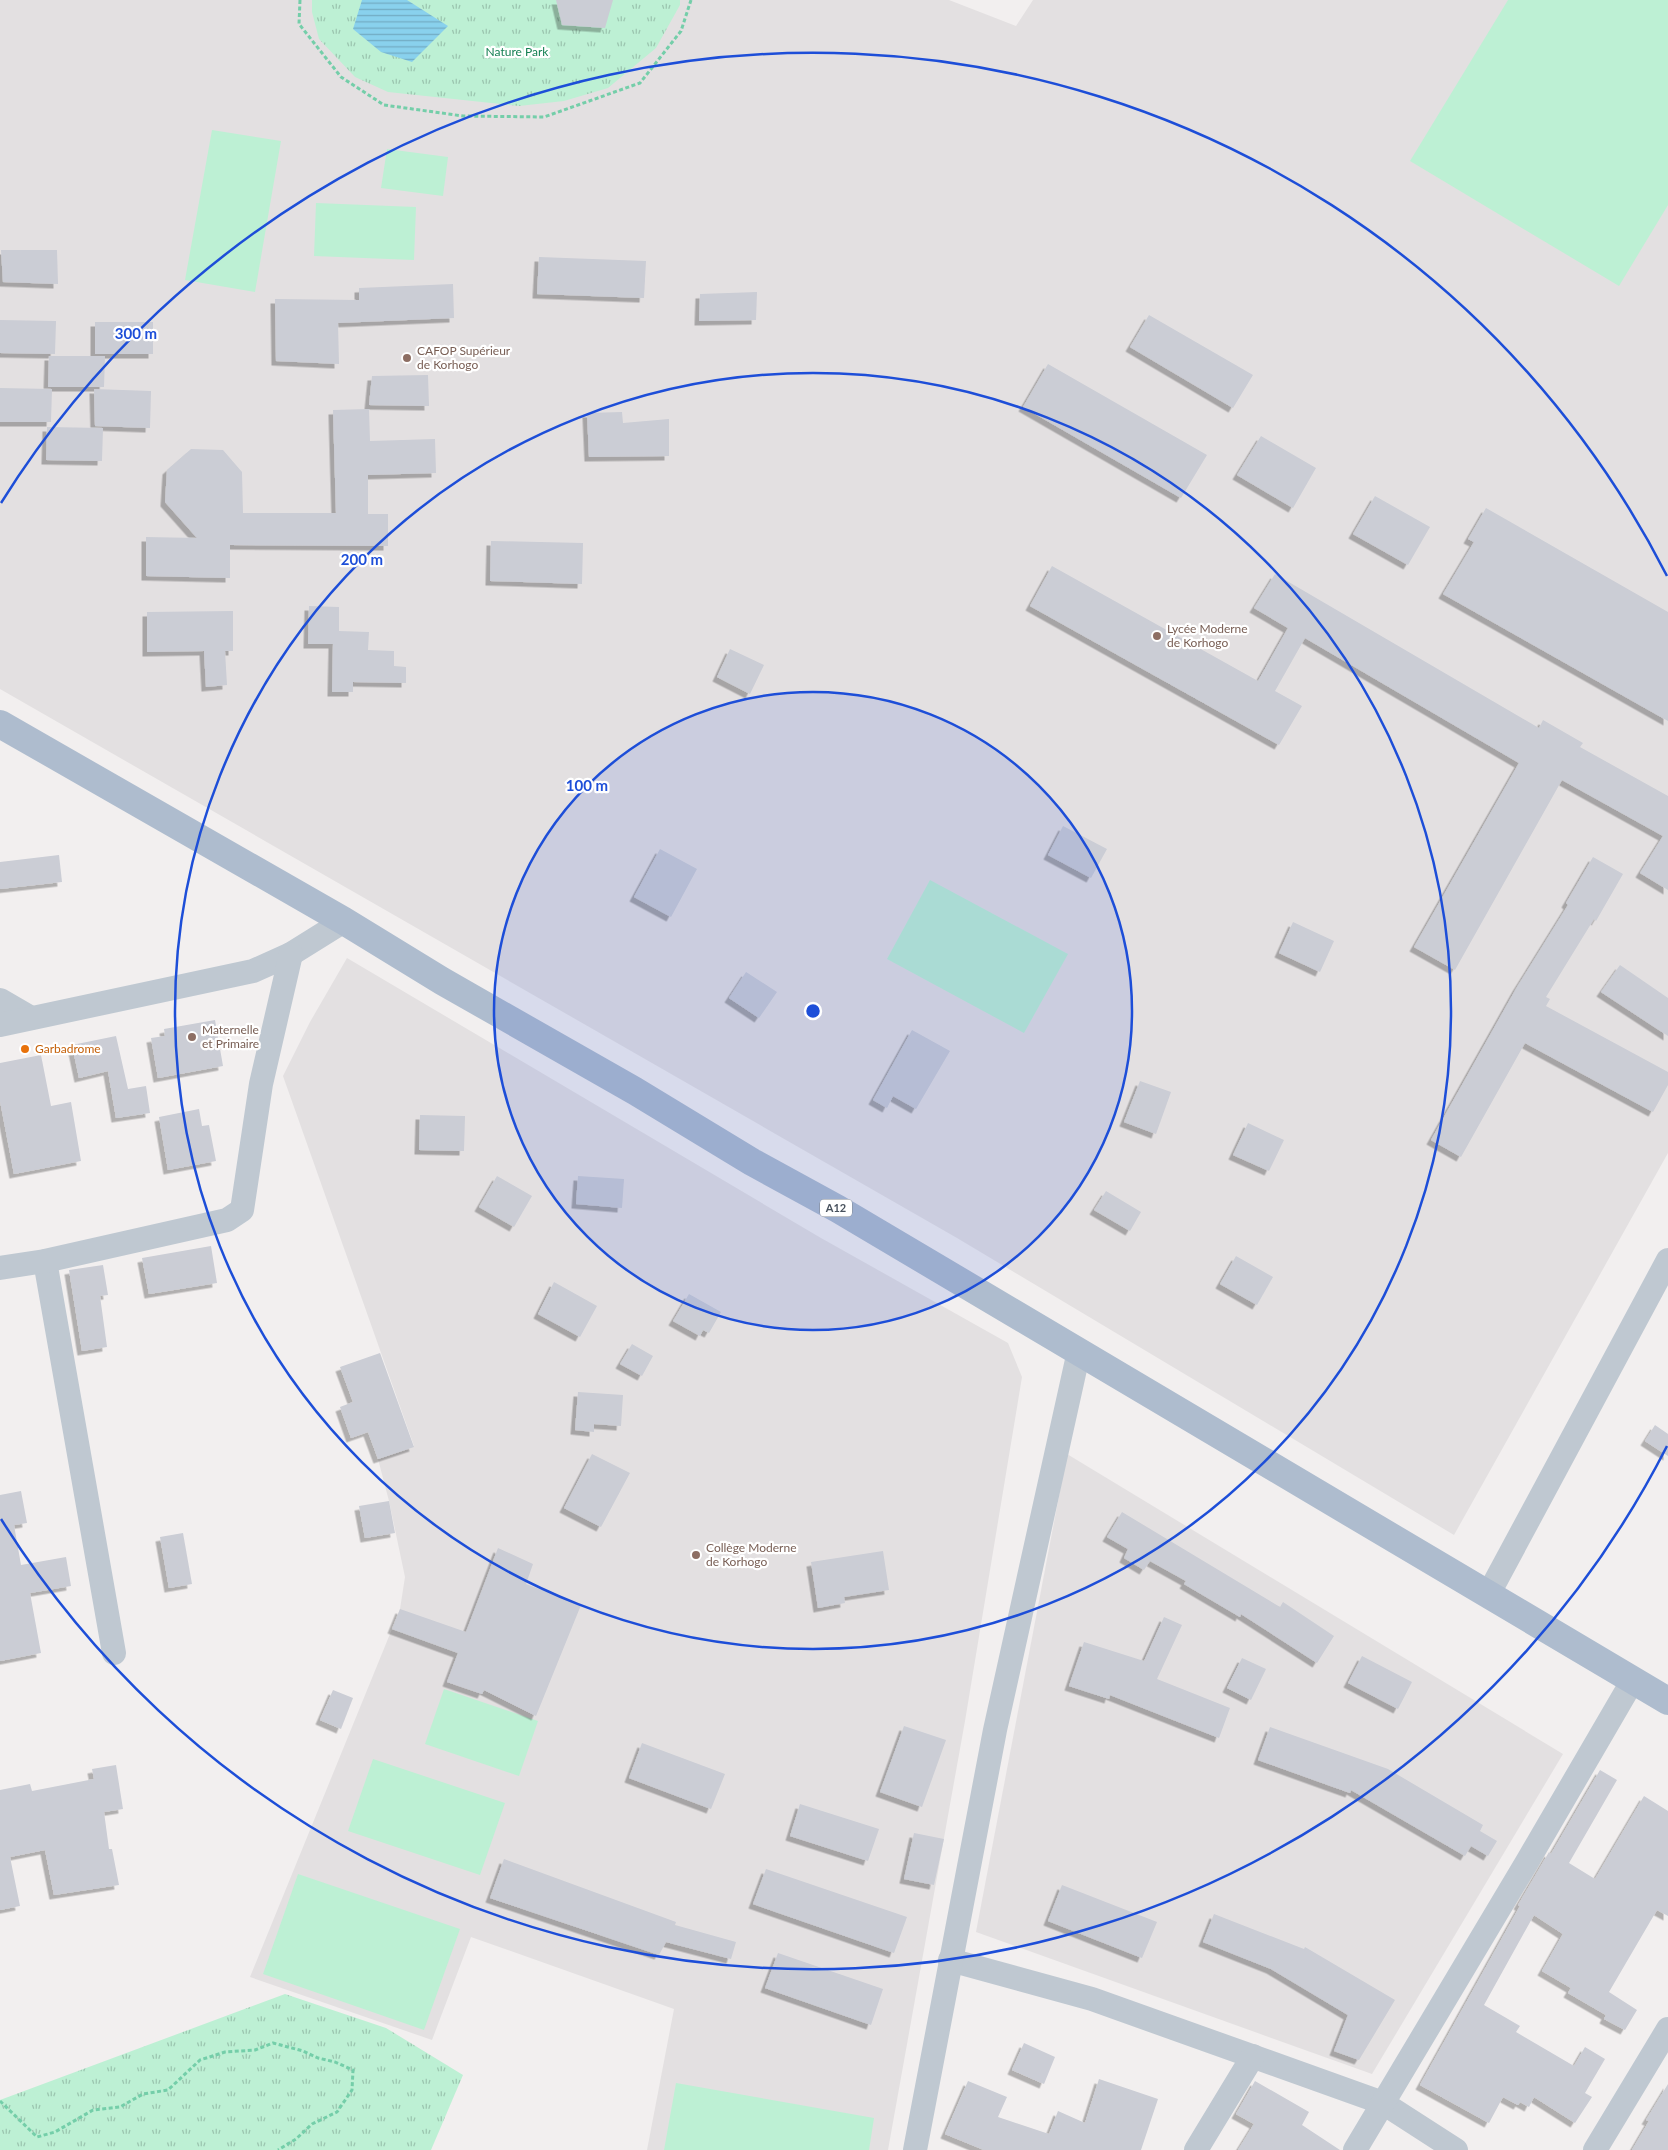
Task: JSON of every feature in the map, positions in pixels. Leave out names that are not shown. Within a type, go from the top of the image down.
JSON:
[{"type":"main road","name":"A12","points":[[0,724],[344,921],[442,981],[635,1091],[752,1162],[838,1209],[1668,1701]]},
{"type":"street","points":[[0,1025],[253,970],[290,954],[344,921]]},
{"type":"street","points":[[0,1268],[44,1261],[227,1220],[242,1210],[261,1084],[290,954]]},
{"type":"street","points":[[0,1000],[31,1018]]},
{"type":"street","points":[[44,1261],[114,1653]]},
{"type":"street","points":[[1488,1595],[1667,1263]]},
{"type":"street","points":[[916,2150],[950,1960],[995,1730],[1079,1351]]},
{"type":"street","points":[[1354,2150],[1633,1680]]},
{"type":"street","points":[[950,1960],[1092,1999],[1383,2103],[1456,2150]]},
{"type":"street","points":[[1595,2150],[1668,2029]]},
{"type":"street","points":[[1196,2150],[1252,2056]]},
{"type":"path","points":[[300,0],[299,24],[341,77],[384,105],[463,116],[544,117],[640,83],[681,31],[691,0]]},
{"type":"path","points":[[0,2102],[37,2137],[55,2132],[93,2110],[120,2107],[143,2094],[168,2090],[200,2060],[224,2052],[255,2050],[273,2043],[303,2051],[353,2070],[352,2090],[337,2112],[312,2124],[296,2139],[278,2150]]},
{"type":"shaded area","name":"Lycée Moderne de Korhogo","points":[[0,0],[949,0],[1016,26],[1033,0],[1668,0],[1668,1153],[1454,1535],[957,1238],[0,689]]},
{"type":"shaded area","name":"Collège Moderne de Korhogo","points":[[347,958],[821,1238],[1008,1343],[1022,1377],[965,1721],[888,2150],[647,2150],[674,2009],[471,1937],[432,2040],[250,1977],[400,1609],[405,1577],[378,1459],[414,1446],[283,1076],[310,1022]]},
{"type":"shaded area","points":[[1067,1454],[1563,1754],[1372,2074],[976,1932]]},
{"type":"green space","name":"Nature Park","points":[[312,0],[680,0],[680,5],[656,48],[608,88],[564,101],[519,106],[388,92],[355,77],[319,39],[312,12]]},
{"type":"green space","points":[[1508,0],[1668,0],[1668,205],[1619,286],[1410,161]]},
{"type":"green space","points":[[212,130],[281,141],[255,292],[185,280]]},
{"type":"green space","points":[[387,149],[448,157],[443,196],[381,188]]},
{"type":"green space","points":[[316,203],[416,207],[414,260],[314,256]]},
{"type":"green space","points":[[930,880],[1068,954],[1024,1033],[887,959]]},
{"type":"green space","points":[[444,1689],[538,1721],[519,1776],[425,1744]]},
{"type":"green space","points":[[373,1759],[505,1803],[480,1875],[348,1831]]},
{"type":"green space","points":[[298,1874],[460,1929],[424,2030],[263,1974]]},
{"type":"green space","points":[[285,1994],[386,2028],[463,2075],[431,2150],[0,2150],[0,2100]]},
{"type":"green space","points":[[676,2083],[874,2118],[869,2150],[664,2150]]},
{"type":"water","points":[[362,0],[407,0],[448,26],[412,62],[381,52],[353,29]]},
{"type":"building","points":[[556,0],[613,0],[605,28],[562,25]]},
{"type":"building","points":[[1,250],[57,250],[58,284],[3,282]]},
{"type":"building","points":[[539,257],[646,261],[644,298],[537,294]]},
{"type":"building","points":[[453,284],[454,318],[338,323],[339,364],[276,361],[275,299],[359,300],[359,288]]},
{"type":"building","points":[[757,292],[756,320],[699,321],[700,294]]},
{"type":"building","points":[[1149,315],[1253,375],[1233,408],[1130,347]]},
{"type":"building","points":[[0,320],[56,321],[55,354],[0,353]]},
{"type":"building","points":[[95,322],[153,322],[153,354],[95,354]]},
{"type":"building","points":[[49,356],[105,356],[104,387],[48,387]]},
{"type":"building","points":[[1048,364],[1207,455],[1181,498],[1023,407]]},
{"type":"building","points":[[428,375],[429,406],[369,405],[372,376]]},
{"type":"building","points":[[0,388],[52,389],[51,422],[0,422]]},
{"type":"building","points":[[94,389],[151,391],[150,428],[95,426]]},
{"type":"building","points":[[369,409],[370,441],[435,439],[436,473],[368,475],[368,514],[388,514],[388,546],[230,545],[230,578],[146,576],[146,537],[197,538],[165,502],[167,470],[191,449],[223,450],[242,472],[243,513],[336,513],[333,410]]},
{"type":"building","points":[[622,412],[623,423],[669,419],[669,456],[589,457],[587,413]]},
{"type":"building","points":[[47,427],[103,428],[102,461],[46,460]]},
{"type":"building","points":[[1261,436],[1316,468],[1293,508],[1237,475]]},
{"type":"building","points":[[1375,496],[1430,527],[1408,565],[1353,534]]},
{"type":"building","points":[[1486,508],[1668,612],[1668,721],[1443,594],[1474,542],[1468,539]]},
{"type":"building","points":[[491,541],[583,543],[582,584],[490,581]]},
{"type":"building","points":[[1052,566],[1258,681],[1288,628],[1254,608],[1275,574],[1539,728],[1543,720],[1583,743],[1580,747],[1668,796],[1668,890],[1640,873],[1663,836],[1562,780],[1455,970],[1414,947],[1519,763],[1305,638],[1275,691],[1302,706],[1279,745],[1030,606]]},
{"type":"building","points":[[309,606],[339,607],[339,631],[369,632],[368,650],[394,651],[394,666],[406,667],[406,683],[353,682],[353,692],[332,692],[333,644],[308,644]]},
{"type":"building","points":[[233,611],[233,651],[225,651],[227,685],[206,687],[204,651],[147,652],[147,612]]},
{"type":"building","points":[[730,649],[764,665],[750,694],[717,677]]},
{"type":"building","points":[[1063,826],[1107,849],[1091,878],[1048,855]]},
{"type":"building","points":[[660,849],[697,869],[671,917],[634,897]]},
{"type":"building","points":[[59,855],[62,882],[0,889],[0,862]]},
{"type":"building","points":[[1593,857],[1623,874],[1596,921],[1594,919],[1546,997],[1550,999],[1546,1006],[1668,1072],[1668,1085],[1653,1112],[1525,1043],[1461,1157],[1431,1140],[1517,987],[1568,905],[1566,903]]},
{"type":"building","points":[[1293,922],[1334,941],[1320,972],[1279,953]]},
{"type":"building","points":[[1620,965],[1668,998],[1668,1036],[1601,992]]},
{"type":"building","points":[[746,972],[777,992],[759,1018],[729,998]]},
{"type":"building","points":[[215,1020],[223,1066],[158,1078],[151,1038],[165,1036],[164,1029]]},
{"type":"building","points":[[912,1030],[950,1051],[916,1109],[893,1096],[887,1108],[873,1100]]},
{"type":"building","points":[[116,1036],[128,1089],[146,1086],[150,1113],[116,1118],[108,1071],[79,1078],[72,1045]]},
{"type":"building","points":[[41,1055],[51,1106],[71,1102],[81,1161],[14,1174],[0,1101],[0,1063]]},
{"type":"building","points":[[1140,1081],[1171,1092],[1156,1134],[1124,1122]]},
{"type":"building","points":[[199,1109],[202,1126],[209,1125],[216,1161],[168,1170],[159,1117]]},
{"type":"building","points":[[420,1115],[465,1116],[464,1151],[419,1150]]},
{"type":"building","points":[[1248,1123],[1284,1140],[1269,1171],[1233,1155]]},
{"type":"building","points":[[497,1176],[532,1196],[514,1227],[479,1207]]},
{"type":"building","points":[[578,1176],[624,1179],[622,1208],[576,1204]]},
{"type":"building","points":[[1106,1191],[1141,1212],[1130,1231],[1094,1210]]},
{"type":"building","points":[[211,1246],[217,1283],[149,1294],[142,1258]]},
{"type":"building","points":[[1236,1256],[1273,1277],[1257,1305],[1220,1284]]},
{"type":"building","points":[[103,1265],[108,1295],[100,1296],[107,1347],[82,1351],[69,1270]]},
{"type":"building","points":[[554,1282],[597,1306],[580,1337],[538,1314]]},
{"type":"building","points":[[689,1294],[721,1312],[709,1333],[703,1330],[700,1336],[673,1321]]},
{"type":"building","points":[[632,1344],[653,1356],[642,1376],[620,1364]]},
{"type":"building","points":[[380,1353],[414,1447],[378,1459],[368,1432],[351,1438],[340,1407],[353,1402],[340,1367]]},
{"type":"building","points":[[578,1392],[623,1395],[621,1426],[594,1424],[594,1432],[575,1430]]},
{"type":"building","points":[[1655,1425],[1668,1434],[1668,1456],[1645,1441]]},
{"type":"building","points":[[592,1454],[630,1473],[601,1527],[564,1508]]},
{"type":"building","points":[[21,1491],[27,1523],[14,1525],[21,1565],[66,1557],[71,1586],[30,1593],[41,1653],[0,1661],[0,1495]]},
{"type":"building","points":[[389,1501],[395,1533],[365,1538],[359,1506]]},
{"type":"building","points":[[1122,1512],[1280,1607],[1283,1602],[1334,1636],[1317,1663],[1241,1614],[1240,1617],[1184,1584],[1186,1581],[1150,1561],[1144,1570],[1124,1558],[1128,1549],[1107,1537]]},
{"type":"building","points":[[183,1533],[192,1584],[169,1588],[160,1537]]},
{"type":"building","points":[[498,1548],[533,1564],[526,1584],[581,1605],[536,1716],[484,1690],[482,1694],[447,1682],[458,1653],[392,1629],[400,1609],[466,1632]]},
{"type":"building","points":[[883,1551],[889,1590],[844,1597],[845,1603],[818,1608],[811,1562]]},
{"type":"building","points":[[1164,1617],[1182,1625],[1157,1679],[1230,1708],[1219,1738],[1110,1695],[1109,1699],[1069,1686],[1084,1642],[1144,1661]]},
{"type":"building","points":[[1362,1656],[1412,1682],[1398,1709],[1348,1683]]},
{"type":"building","points":[[1242,1658],[1266,1669],[1251,1700],[1227,1688]]},
{"type":"building","points":[[333,1690],[353,1698],[341,1729],[320,1720]]},
{"type":"building","points":[[904,1726],[946,1740],[922,1807],[880,1792]]},
{"type":"building","points":[[1270,1727],[1388,1769],[1483,1825],[1480,1831],[1497,1841],[1488,1856],[1471,1846],[1465,1856],[1351,1790],[1350,1793],[1258,1760]]},
{"type":"building","points":[[642,1743],[725,1774],[711,1809],[629,1778]]},
{"type":"building","points":[[116,1765],[123,1809],[104,1812],[109,1849],[112,1849],[119,1885],[54,1895],[45,1850],[10,1857],[20,1906],[0,1910],[0,1790],[30,1784],[32,1791],[94,1779],[92,1769]]},
{"type":"building","points":[[1600,1770],[1617,1780],[1569,1863],[1595,1879],[1644,1796],[1668,1811],[1668,1916],[1657,1910],[1609,1992],[1637,2010],[1625,2030],[1604,2019],[1606,2015],[1568,1993],[1571,1988],[1542,1971],[1563,1934],[1534,1915],[1484,2005],[1520,2026],[1516,2032],[1574,2066],[1585,2047],[1605,2059],[1585,2093],[1592,2097],[1575,2123],[1534,2097],[1529,2107],[1520,2102],[1518,2105],[1503,2097],[1489,2123],[1420,2085],[1520,1906],[1518,1905],[1549,1852],[1551,1854]]},
{"type":"building","points":[[800,1804],[879,1829],[868,1861],[790,1836]]},
{"type":"building","points":[[914,1833],[944,1839],[934,1885],[904,1879]]},
{"type":"building","points":[[504,1859],[676,1922],[675,1925],[736,1942],[731,1959],[666,1942],[659,1955],[490,1898]]},
{"type":"building","points":[[766,1869],[907,1917],[894,1953],[753,1904]]},
{"type":"building","points":[[1062,1885],[1157,1922],[1142,1958],[1048,1921]]},
{"type":"building","points":[[1214,1914],[1304,1949],[1305,1947],[1395,2000],[1359,2060],[1334,2051],[1348,2015],[1271,1969],[1203,1942]]},
{"type":"building","points":[[778,1953],[883,1989],[871,2025],[765,1988]]},
{"type":"building","points":[[1024,2043],[1055,2057],[1044,2084],[1012,2070]]},
{"type":"building","points":[[1099,2079],[1158,2099],[1141,2150],[984,2150],[945,2134],[968,2081],[1007,2097],[998,2117],[1049,2134],[1058,2111],[1085,2123]]},
{"type":"building","points":[[1255,2081],[1309,2112],[1302,2125],[1340,2150],[1238,2150],[1254,2124],[1236,2114]]},
{"type":"building","points":[[1668,2084],[1668,2150],[1632,2150],[1649,2121],[1646,2120]]},
{"type":"place","name":"CAFOP Supérieur de Korhogo","points":[[407,358]]},
{"type":"place","name":"Lycée Moderne de Korhogo","points":[[1157,636]]},
{"type":"place","name":"Maternelle et Primaire","points":[[192,1037]]},
{"type":"place","name":"Garbadrome","points":[[25,1049]]},
{"type":"place","name":"Collège Moderne de Korhogo","points":[[696,1555]]}]
